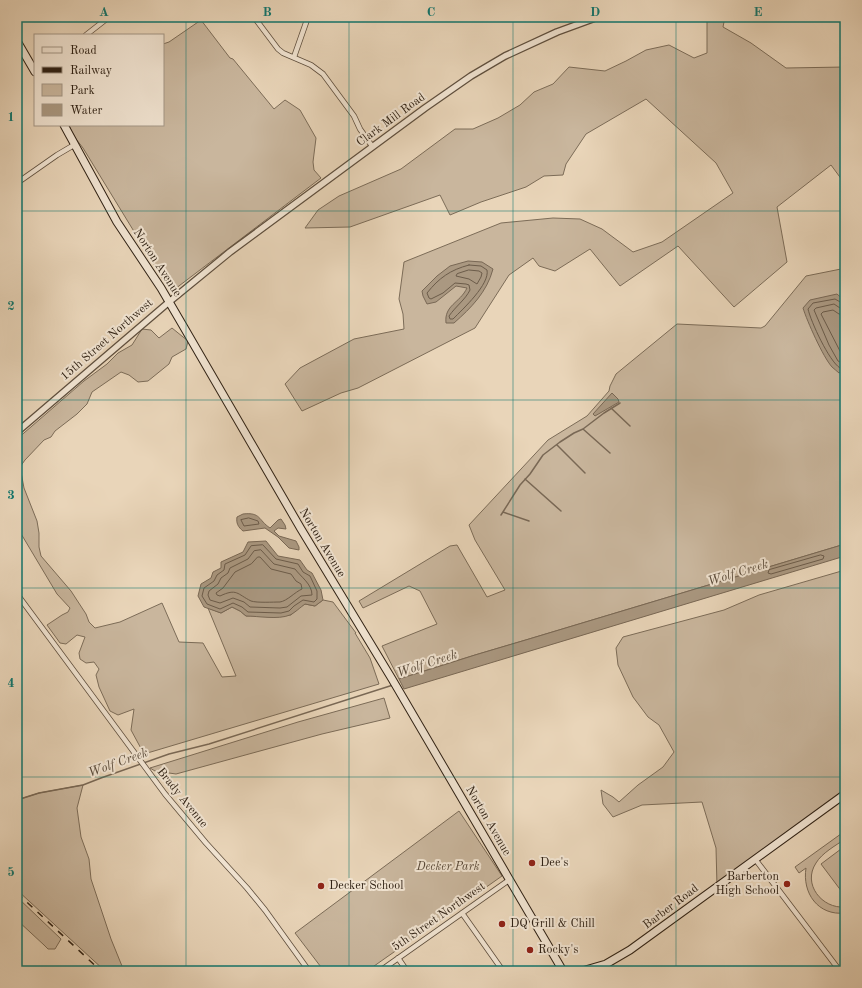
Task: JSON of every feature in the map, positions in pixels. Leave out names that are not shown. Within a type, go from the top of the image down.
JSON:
[{"type":"main road","points":[[17,41],[34,70]]},
{"type":"main road","name":"Norton Avenue","points":[[64,126],[117,222],[169,302],[301,529],[392,679],[563,971]]},
{"type":"main road","name":"Barber Road","points":[[582,971],[606,964],[624,954],[845,794]]},
{"type":"street","points":[[87,34],[109,17]]},
{"type":"street","points":[[254,17],[278,49],[312,65],[323,74],[354,116],[360,130],[372,146]]},
{"type":"street","points":[[294,57],[308,17]]},
{"type":"street","name":"Clark Mill Road","points":[[213,266],[372,146],[442,96],[490,65],[548,36],[598,17]]},
{"type":"street","points":[[17,183],[56,154],[74,145]]},
{"type":"street","name":"15th Street Northwest","points":[[17,432],[213,266]]},
{"type":"street","name":"Brady Avenue","points":[[17,594],[19,601],[150,774],[187,820],[251,893],[309,971]]},
{"type":"street","points":[[755,859],[840,971]]},
{"type":"street","name":"5th Street Northwest","points":[[380,971],[509,880]]},
{"type":"street","points":[[462,913],[503,971]]},
{"type":"street","points":[[398,958],[407,971]]},
{"type":"green space","points":[[707,17],[725,17],[723,27],[751,43],[786,68],[845,67],[845,184],[831,165],[777,207],[787,262],[734,307],[678,246],[620,286],[590,249],[555,271],[539,266],[533,258],[509,275],[475,328],[358,388],[341,393],[302,411],[285,384],[300,368],[354,339],[404,329],[403,314],[399,299],[404,262],[501,223],[553,218],[580,219],[602,229],[633,252],[662,242],[733,193],[716,163],[646,99],[586,134],[566,164],[563,175],[544,176],[526,187],[481,202],[450,215],[440,195],[350,227],[305,228],[318,210],[339,196],[401,169],[455,129],[473,129],[498,118],[520,105],[534,92],[553,84],[569,67],[605,71],[646,50],[669,45],[694,58],[707,53]]},
{"type":"green space","points":[[201,20],[230,58],[233,59],[274,109],[285,100],[300,110],[316,138],[313,162],[314,170],[321,178],[171,292],[83,148],[73,135],[69,126],[164,126],[164,44],[169,42]]},
{"type":"green space","points":[[841,269],[845,271],[845,544],[399,679],[382,646],[437,624],[420,591],[409,586],[363,608],[359,601],[450,546],[457,545],[487,597],[505,590],[475,540],[469,525],[548,440],[587,416],[609,391],[616,374],[677,324],[761,328],[765,326],[806,276]]},
{"type":"green space","points":[[172,328],[188,341],[186,349],[172,357],[169,364],[148,381],[138,382],[129,375],[121,372],[92,392],[87,404],[55,431],[51,437],[44,440],[20,467],[24,488],[37,521],[41,556],[71,591],[86,614],[89,622],[95,628],[120,622],[162,603],[179,642],[203,643],[222,677],[236,676],[208,608],[221,613],[232,607],[246,616],[291,615],[305,604],[315,606],[323,600],[333,602],[356,633],[370,658],[379,684],[144,754],[131,730],[134,709],[118,715],[110,711],[99,687],[96,675],[99,669],[94,662],[86,663],[80,659],[79,653],[85,637],[77,635],[66,644],[60,643],[47,625],[68,612],[70,608],[57,594],[17,527],[17,439],[84,381],[107,364],[118,353],[132,345],[142,329],[151,330],[159,338]]},
{"type":"green space","points":[[845,570],[845,794],[717,886],[716,848],[702,802],[642,805],[613,817],[603,804],[601,790],[619,802],[638,785],[663,767],[674,752],[659,725],[648,717],[633,697],[618,665],[616,648],[623,637],[724,610],[759,595]]},
{"type":"green space","points":[[384,698],[390,718],[322,734],[176,774],[155,771],[150,768],[298,722]]},
{"type":"green space","points":[[83,785],[77,808],[81,837],[89,859],[91,879],[111,939],[124,971],[105,971],[17,890],[17,800],[39,793]]},
{"type":"green space","name":"Decker Park","points":[[459,811],[502,876],[367,971],[324,971],[295,933]]},
{"type":"green space","points":[[845,831],[845,839],[829,850],[816,863],[812,871],[811,879],[813,887],[822,899],[837,907],[845,907],[845,913],[835,913],[820,907],[814,901],[809,894],[807,886],[805,877],[806,868],[799,873],[795,867]]},
{"type":"green space","points":[[845,846],[845,896],[821,864]]},
{"type":"green space","points":[[17,897],[61,939],[55,949],[48,949],[17,920]]},
{"type":"water","points":[[468,261],[482,262],[493,269],[487,285],[478,299],[454,323],[446,323],[447,312],[467,288],[456,286],[436,302],[427,304],[422,291],[450,266]]},
{"type":"water","points":[[837,294],[845,301],[845,370],[839,373],[832,367],[824,355],[803,308],[810,300]]},
{"type":"water","points":[[612,393],[619,402],[595,416],[593,414]]},
{"type":"water","points":[[243,514],[256,515],[270,528],[281,519],[286,529],[278,528],[274,531],[279,536],[296,541],[299,550],[289,548],[278,537],[265,528],[243,531],[238,525],[237,517]]},
{"type":"water","points":[[266,541],[278,556],[300,560],[307,570],[312,573],[321,590],[323,600],[315,606],[305,604],[291,614],[280,617],[246,616],[232,607],[221,613],[204,607],[198,596],[201,584],[211,578],[213,572],[221,568],[221,562],[243,552],[248,542]]},
{"type":"water","points":[[845,544],[845,556],[404,689],[399,679],[475,655]]},
{"type":"waterway","points":[[501,515],[520,485],[530,474],[543,455],[560,442],[583,429],[620,403]]},
{"type":"waterway","points":[[611,408],[630,426]]},
{"type":"waterway","points":[[583,429],[610,453]]},
{"type":"waterway","points":[[557,445],[585,473]]},
{"type":"waterway","points":[[525,479],[561,511]]},
{"type":"waterway","points":[[503,512],[529,521]]},
{"type":"waterway","name":"Wolf Creek","points":[[17,800],[39,793],[83,785],[169,754],[209,744],[393,685]]},
{"type":"railway","points":[[17,893],[101,971]]},
{"type":"place","name":"Dee's","points":[[532,863]]},
{"type":"place","name":"Barberton High School","points":[[787,884]]},
{"type":"place","name":"Decker School","points":[[321,886]]},
{"type":"place","name":"DQ Grill & Chill","points":[[502,924]]},
{"type":"place","name":"Rocky's","points":[[530,950]]}]
